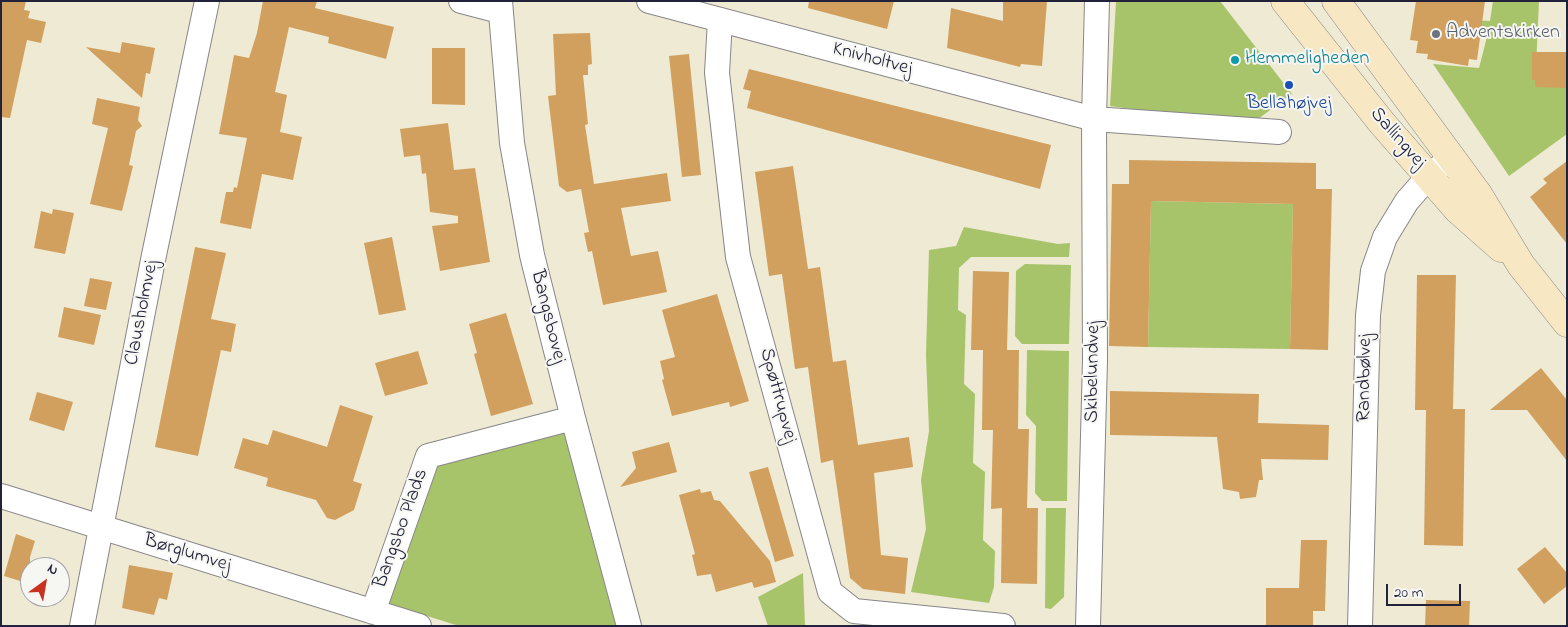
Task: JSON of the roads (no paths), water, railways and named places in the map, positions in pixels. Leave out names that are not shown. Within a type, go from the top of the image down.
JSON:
[{"type":"street","name":"Clausholmvej","points":[[82,626],[154,256],[207,1]]},
{"type":"street","points":[[461,1],[500,6]]},
{"type":"street","name":"Knivholtvej","points":[[649,1],[1094,119]]},
{"type":"street","name":"Skibelundvej","points":[[1088,626],[1096,347],[1094,119],[1097,1]]},
{"type":"street","name":"Sallingvej","points":[[1286,1],[1382,123],[1458,210],[1521,265]]},
{"type":"street","name":"Sallingvej","points":[[1330,1],[1343,11],[1478,194],[1521,265],[1567,323]]},
{"type":"street","name":"Bangsbovej","points":[[500,6],[512,143],[528,236],[573,418],[629,626]]},
{"type":"street","name":"Spøttrupvej","points":[[720,20],[717,73],[738,257],[830,592],[854,611],[1003,626]]},
{"type":"street","points":[[1094,119],[1279,132]]},
{"type":"street","name":"Randbølvej","points":[[1360,626],[1368,315],[1373,271],[1385,237],[1407,201],[1429,176],[1451,158]]},
{"type":"street","name":"Bangsbo Plads","points":[[419,626],[373,612],[428,456],[573,418]]},
{"type":"street","name":"Børglumvej","points":[[1,496],[373,612]]},
{"type":"place","name":"Adventskirken","points":[[1436,34]]},
{"type":"place","name":"Hemmeligheden","points":[[1235,60]]},
{"type":"place","name":"Bellahøjvej","points":[[1289,85]]}]
